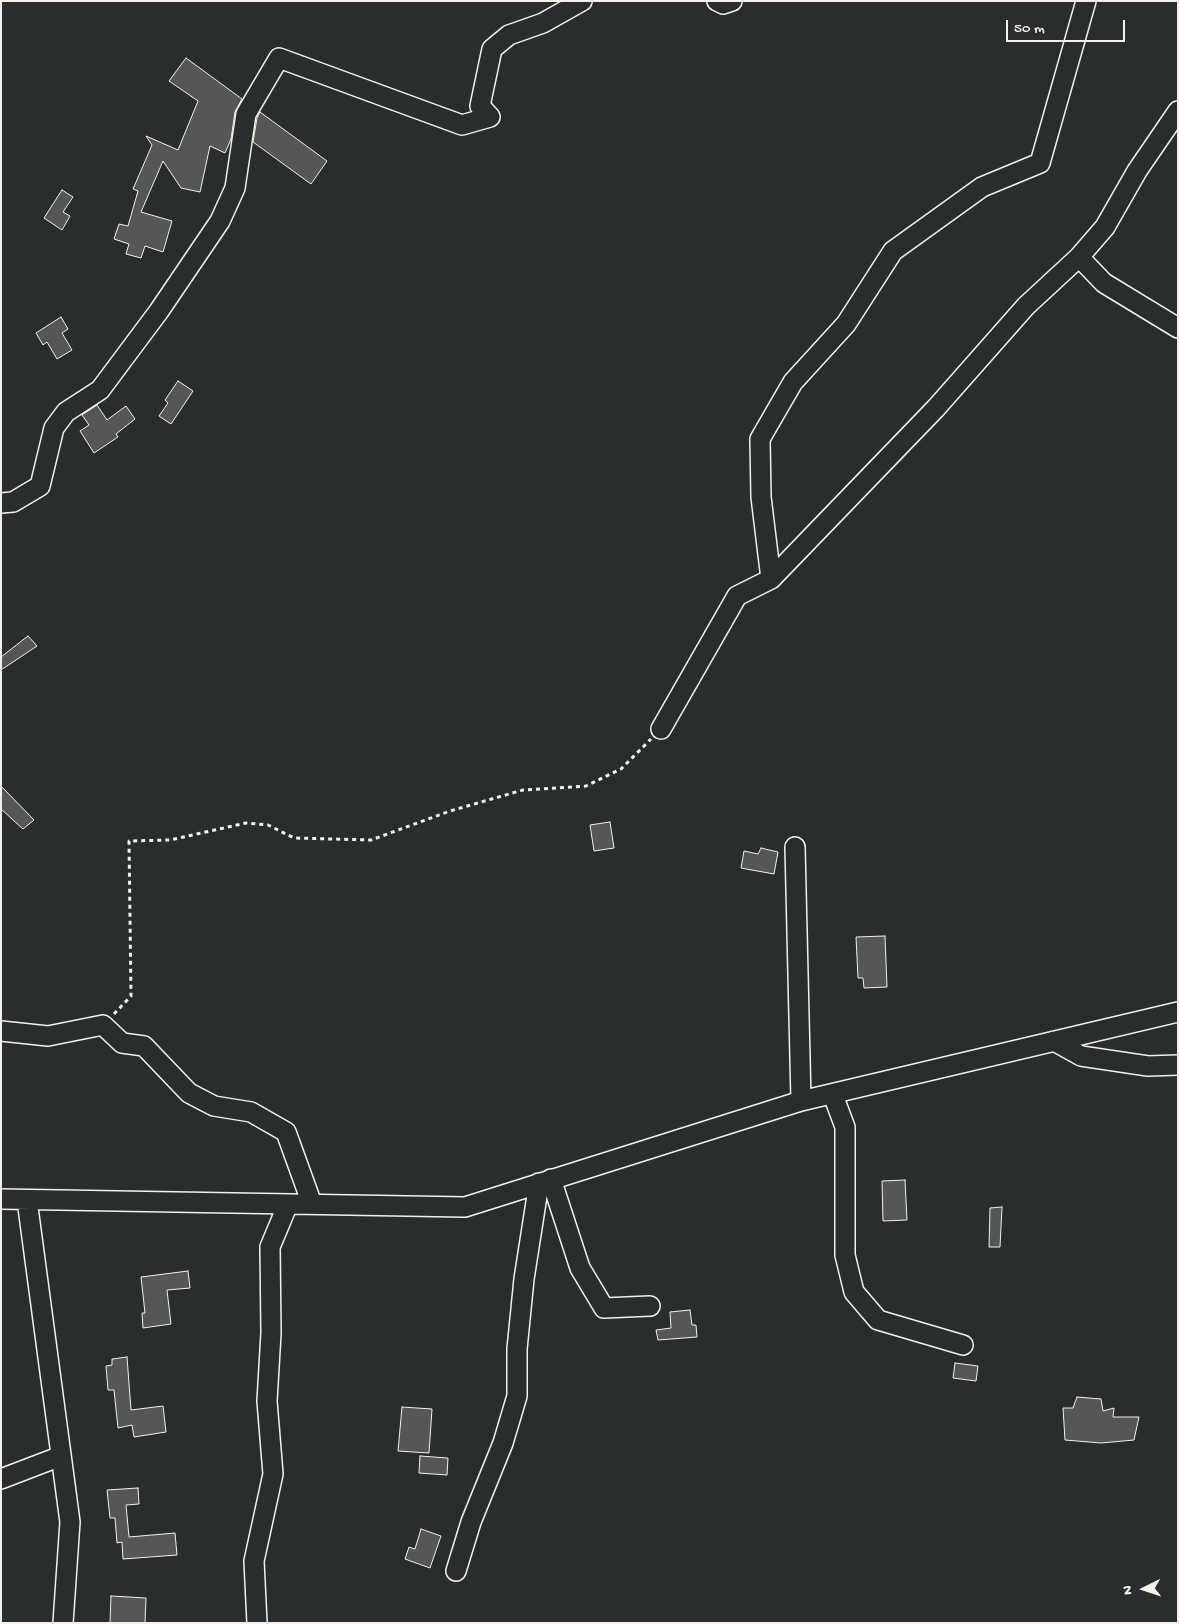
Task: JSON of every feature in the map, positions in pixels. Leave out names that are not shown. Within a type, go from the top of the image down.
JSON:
[{"type":"street","points":[[1,503],[13,502],[40,486],[54,428],[66,412],[100,390],[159,311],[220,221],[234,188],[246,114],[279,58],[462,125],[490,118],[480,106],[492,49],[509,36],[542,23],[582,1]]},
{"type":"street","points":[[718,1],[723,4],[732,1]]},
{"type":"street","points":[[771,579],[762,496],[760,439],[793,382],[846,324],[893,251],[982,187],[1040,163],[1086,1]]},
{"type":"street","points":[[661,729],[737,596],[771,579],[936,408],[1026,306],[1079,257],[1105,227],[1137,171],[1178,111]]},
{"type":"street","points":[[1079,257],[1104,283],[1178,328]]},
{"type":"street","points":[[795,847],[801,1101]]},
{"type":"street","points":[[1,1199],[465,1206],[801,1101],[833,1095],[1178,1012]]},
{"type":"street","points":[[1,1031],[14,1034],[48,1036],[103,1026],[122,1043],[144,1046],[189,1093],[214,1106],[251,1112],[286,1132],[312,1204]]},
{"type":"street","points":[[1054,1041],[1081,1056],[1148,1066],[1178,1065]]},
{"type":"street","points":[[833,1095],[845,1127],[845,1255],[854,1292],[878,1320],[963,1345]]},
{"type":"street","points":[[545,1181],[580,1268],[604,1308],[650,1306]]},
{"type":"street","points":[[456,1571],[471,1522],[503,1443],[517,1396],[517,1349],[520,1323],[545,1181]]},
{"type":"street","points":[[27,1200],[70,1522],[63,1623]]},
{"type":"street","points":[[257,1623],[254,1561],[273,1474],[267,1401],[271,1333],[270,1247],[288,1204]]},
{"type":"street","points":[[1,1479],[61,1456]]},
{"type":"path","points":[[103,1026],[131,996],[129,841],[170,840],[246,823],[268,825],[294,838],[371,840],[450,811],[523,790],[586,786],[621,769],[661,729]]},
{"type":"building","points":[[186,58],[242,99],[235,112],[231,139],[225,153],[210,146],[200,192],[181,188],[163,161],[141,212],[172,221],[163,252],[145,246],[141,258],[126,254],[129,244],[114,239],[119,224],[128,226],[138,191],[133,189],[152,145],[146,136],[178,150],[198,101],[169,81]]},
{"type":"building","points":[[260,112],[327,161],[311,184],[253,142],[257,118]]},
{"type":"building","points":[[62,190],[73,197],[63,212],[70,216],[62,230],[44,218]]},
{"type":"building","points":[[61,317],[68,329],[62,333],[72,350],[57,359],[47,342],[43,345],[36,333]]},
{"type":"building","points":[[178,381],[193,391],[171,424],[159,416],[168,403],[165,400]]},
{"type":"building","points":[[97,405],[107,420],[126,406],[135,419],[116,434],[118,437],[94,453],[80,431],[89,425],[82,415]]},
{"type":"building","points":[[28,636],[37,646],[1,670],[1,657]]},
{"type":"building","points":[[1,786],[34,820],[23,829],[1,809]]},
{"type":"building","points":[[610,822],[614,848],[594,851],[590,825]]},
{"type":"building","points":[[761,848],[778,852],[774,874],[741,868],[744,851],[758,854]]},
{"type":"building","points":[[885,936],[887,987],[864,988],[863,978],[858,978],[856,937]]},
{"type":"building","points":[[905,1180],[907,1220],[883,1221],[882,1181]]},
{"type":"building","points":[[1002,1207],[1000,1247],[989,1247],[990,1208]]},
{"type":"building","points":[[188,1271],[190,1288],[167,1290],[171,1324],[143,1328],[142,1313],[145,1313],[141,1277]]},
{"type":"building","points":[[690,1310],[692,1325],[696,1325],[697,1337],[658,1340],[656,1330],[671,1328],[670,1312]]},
{"type":"building","points":[[127,1357],[131,1410],[163,1406],[166,1432],[134,1437],[132,1425],[118,1428],[114,1390],[108,1390],[106,1366],[112,1365],[112,1359]]},
{"type":"building","points":[[955,1363],[978,1366],[976,1381],[953,1378]]},
{"type":"building","points":[[1077,1397],[1101,1399],[1103,1411],[1114,1408],[1113,1417],[1139,1417],[1134,1440],[1101,1443],[1065,1440],[1063,1408],[1073,1408]]},
{"type":"building","points":[[402,1407],[432,1409],[429,1453],[398,1451]]},
{"type":"building","points":[[420,1456],[448,1458],[447,1475],[419,1473]]},
{"type":"building","points":[[138,1488],[139,1504],[126,1505],[129,1537],[175,1533],[177,1555],[123,1559],[122,1542],[117,1543],[115,1518],[110,1518],[107,1490]]},
{"type":"building","points":[[421,1529],[441,1536],[430,1568],[405,1559],[409,1547],[415,1549]]},
{"type":"building","points":[[111,1596],[146,1598],[145,1623],[110,1623]]}]
